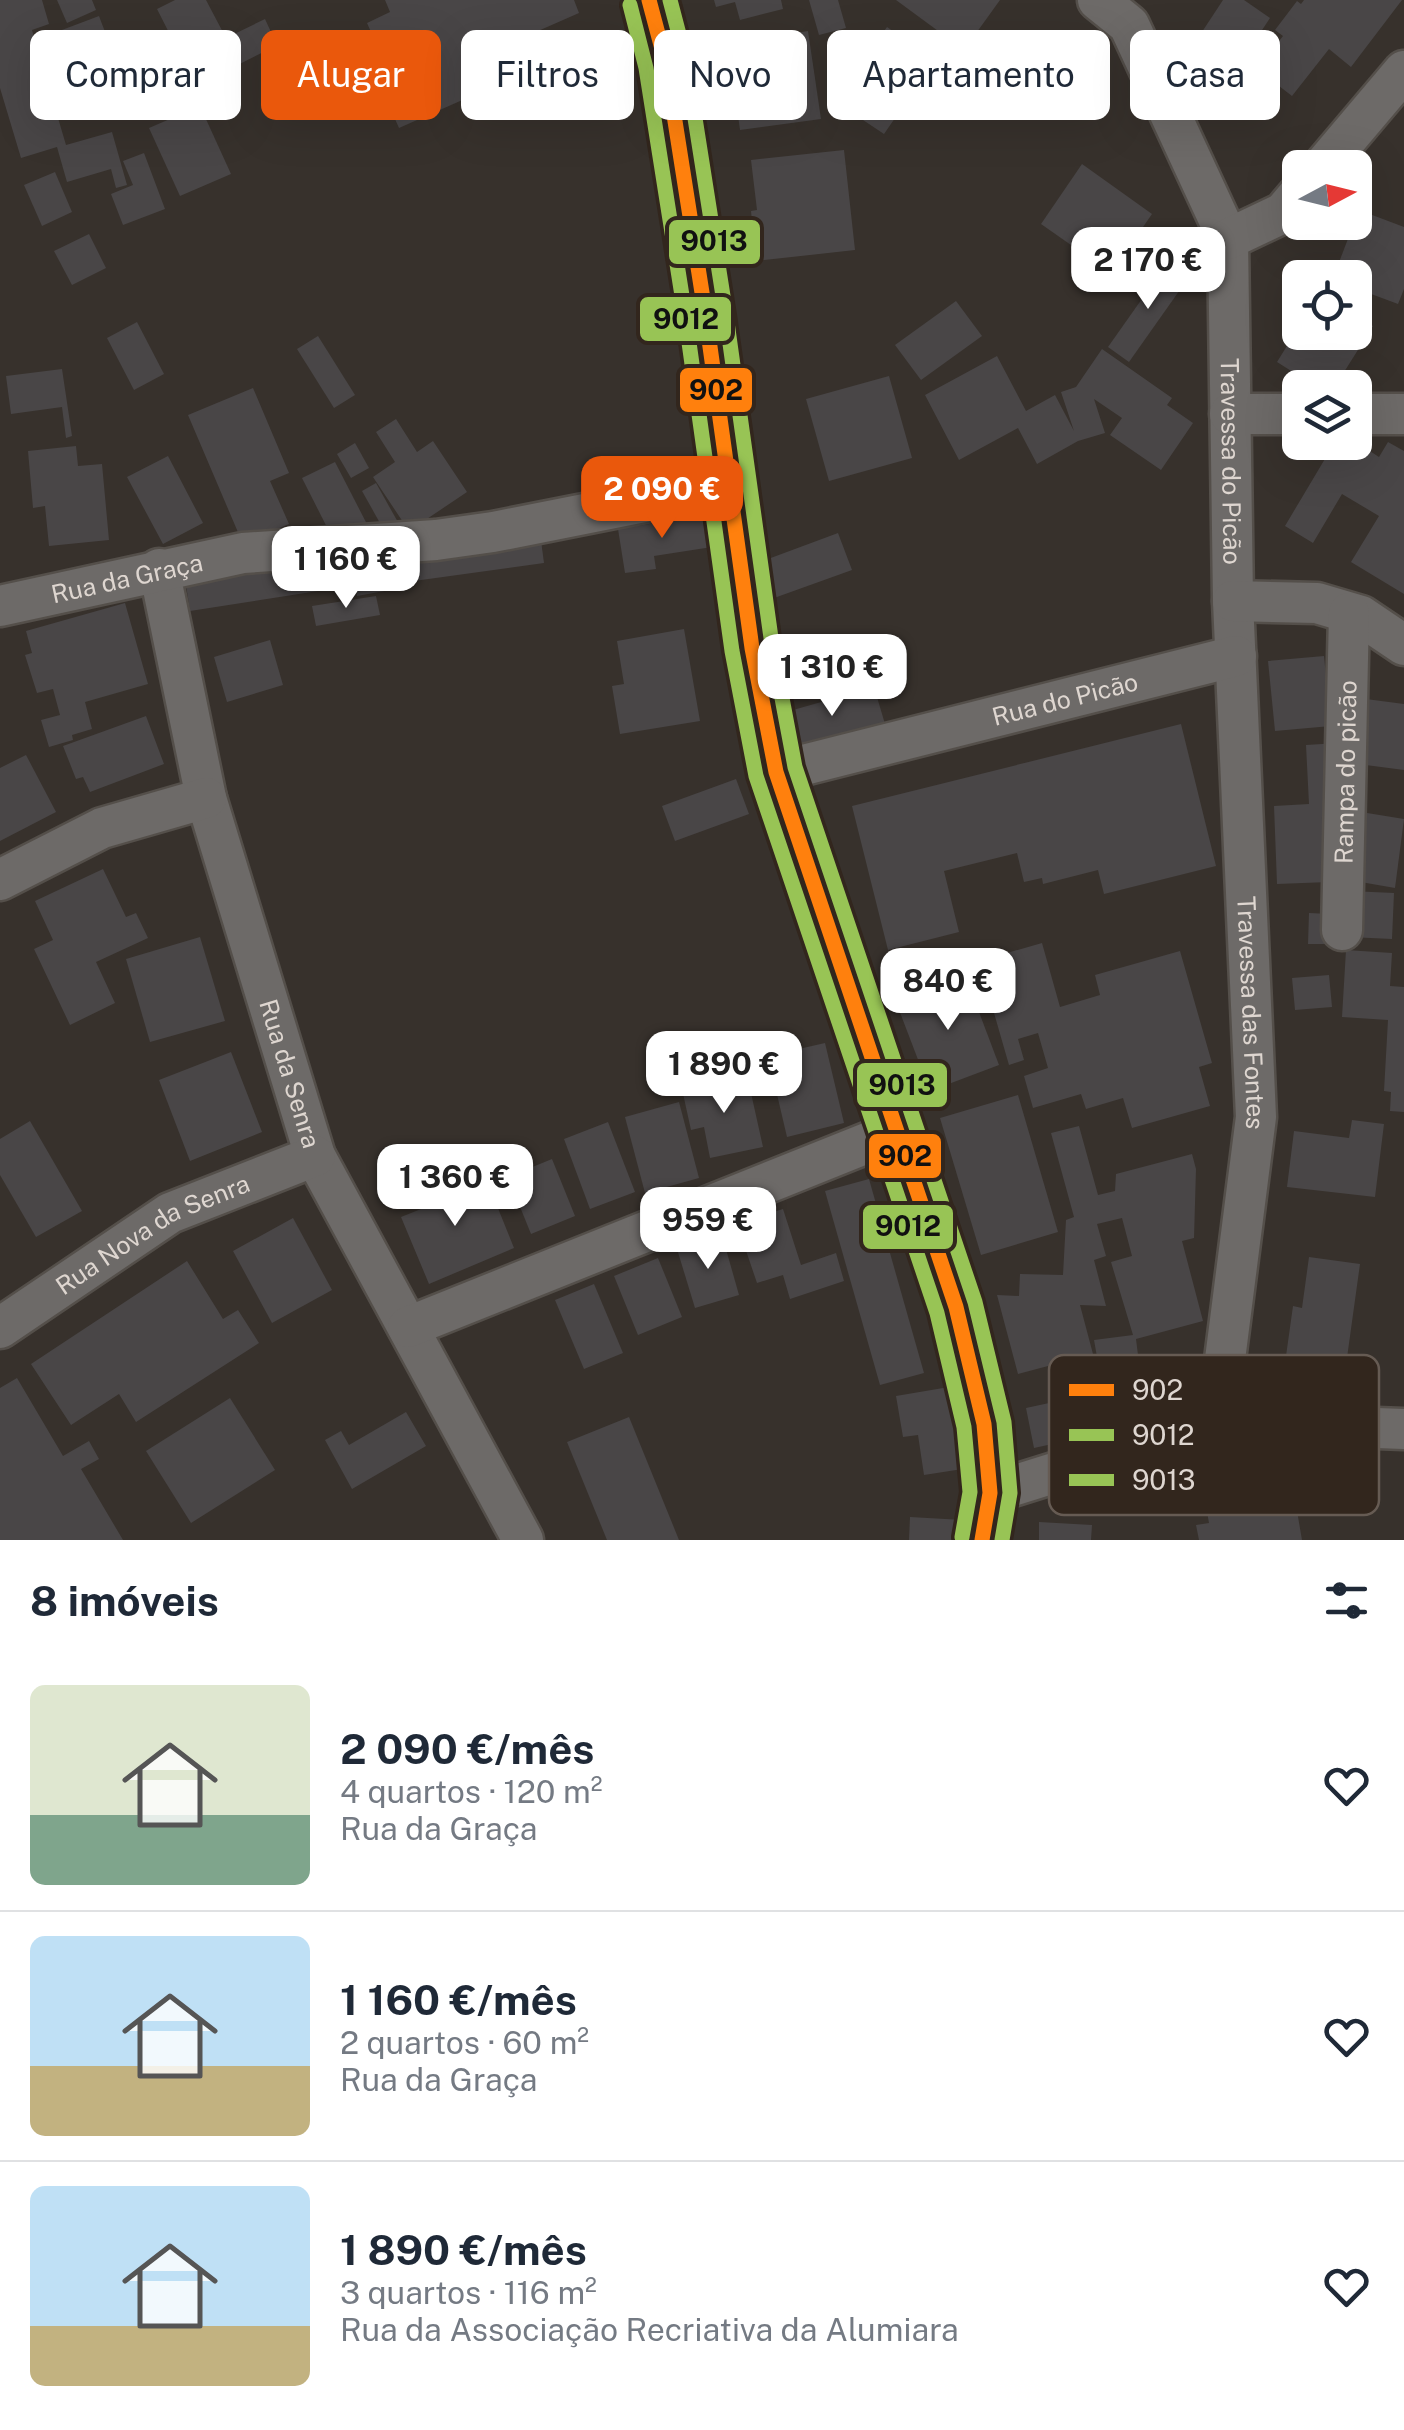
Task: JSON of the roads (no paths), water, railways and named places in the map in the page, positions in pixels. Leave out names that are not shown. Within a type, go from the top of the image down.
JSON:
[{"type":"main road","points":[[649,0],[666,64],[752,648],[776,772],[956,1307],[984,1424],[986,1516]]},
{"type":"street","name":"Travessa do Picão","points":[[1098,0],[1129,24],[1228,238],[1233,600]]},
{"type":"street","points":[[1337,150],[1404,70]]},
{"type":"street","points":[[1228,238],[1282,213]]},
{"type":"street","points":[[1230,414],[1282,414]]},
{"type":"street","points":[[1372,414],[1404,414]]},
{"type":"street","name":"Rua da Graça","points":[[0,606],[244,553],[436,540],[493,532],[680,494],[728,478]]},
{"type":"street","name":"Rua da Senra","points":[[158,569],[206,798],[315,1156],[523,1540]]},
{"type":"street","points":[[1233,600],[1317,603],[1361,616],[1404,645]]},
{"type":"street","name":"Travessa das Fontes","points":[[1226,1355],[1256,1117],[1233,600]]},
{"type":"street","name":"Rampa do picão","points":[[1342,930],[1349,613]]},
{"type":"street","name":"Rua do Picão","points":[[776,772],[1236,656]]},
{"type":"street","points":[[0,880],[102,828],[206,798]]},
{"type":"street","points":[[408,1327],[897,1131]]},
{"type":"street","name":"Rua Nova da Senra","points":[[0,1328],[170,1213],[315,1156]]},
{"type":"street","points":[[1379,1427],[1404,1428]]},
{"type":"street","points":[[986,1516],[1049,1490]]}]
